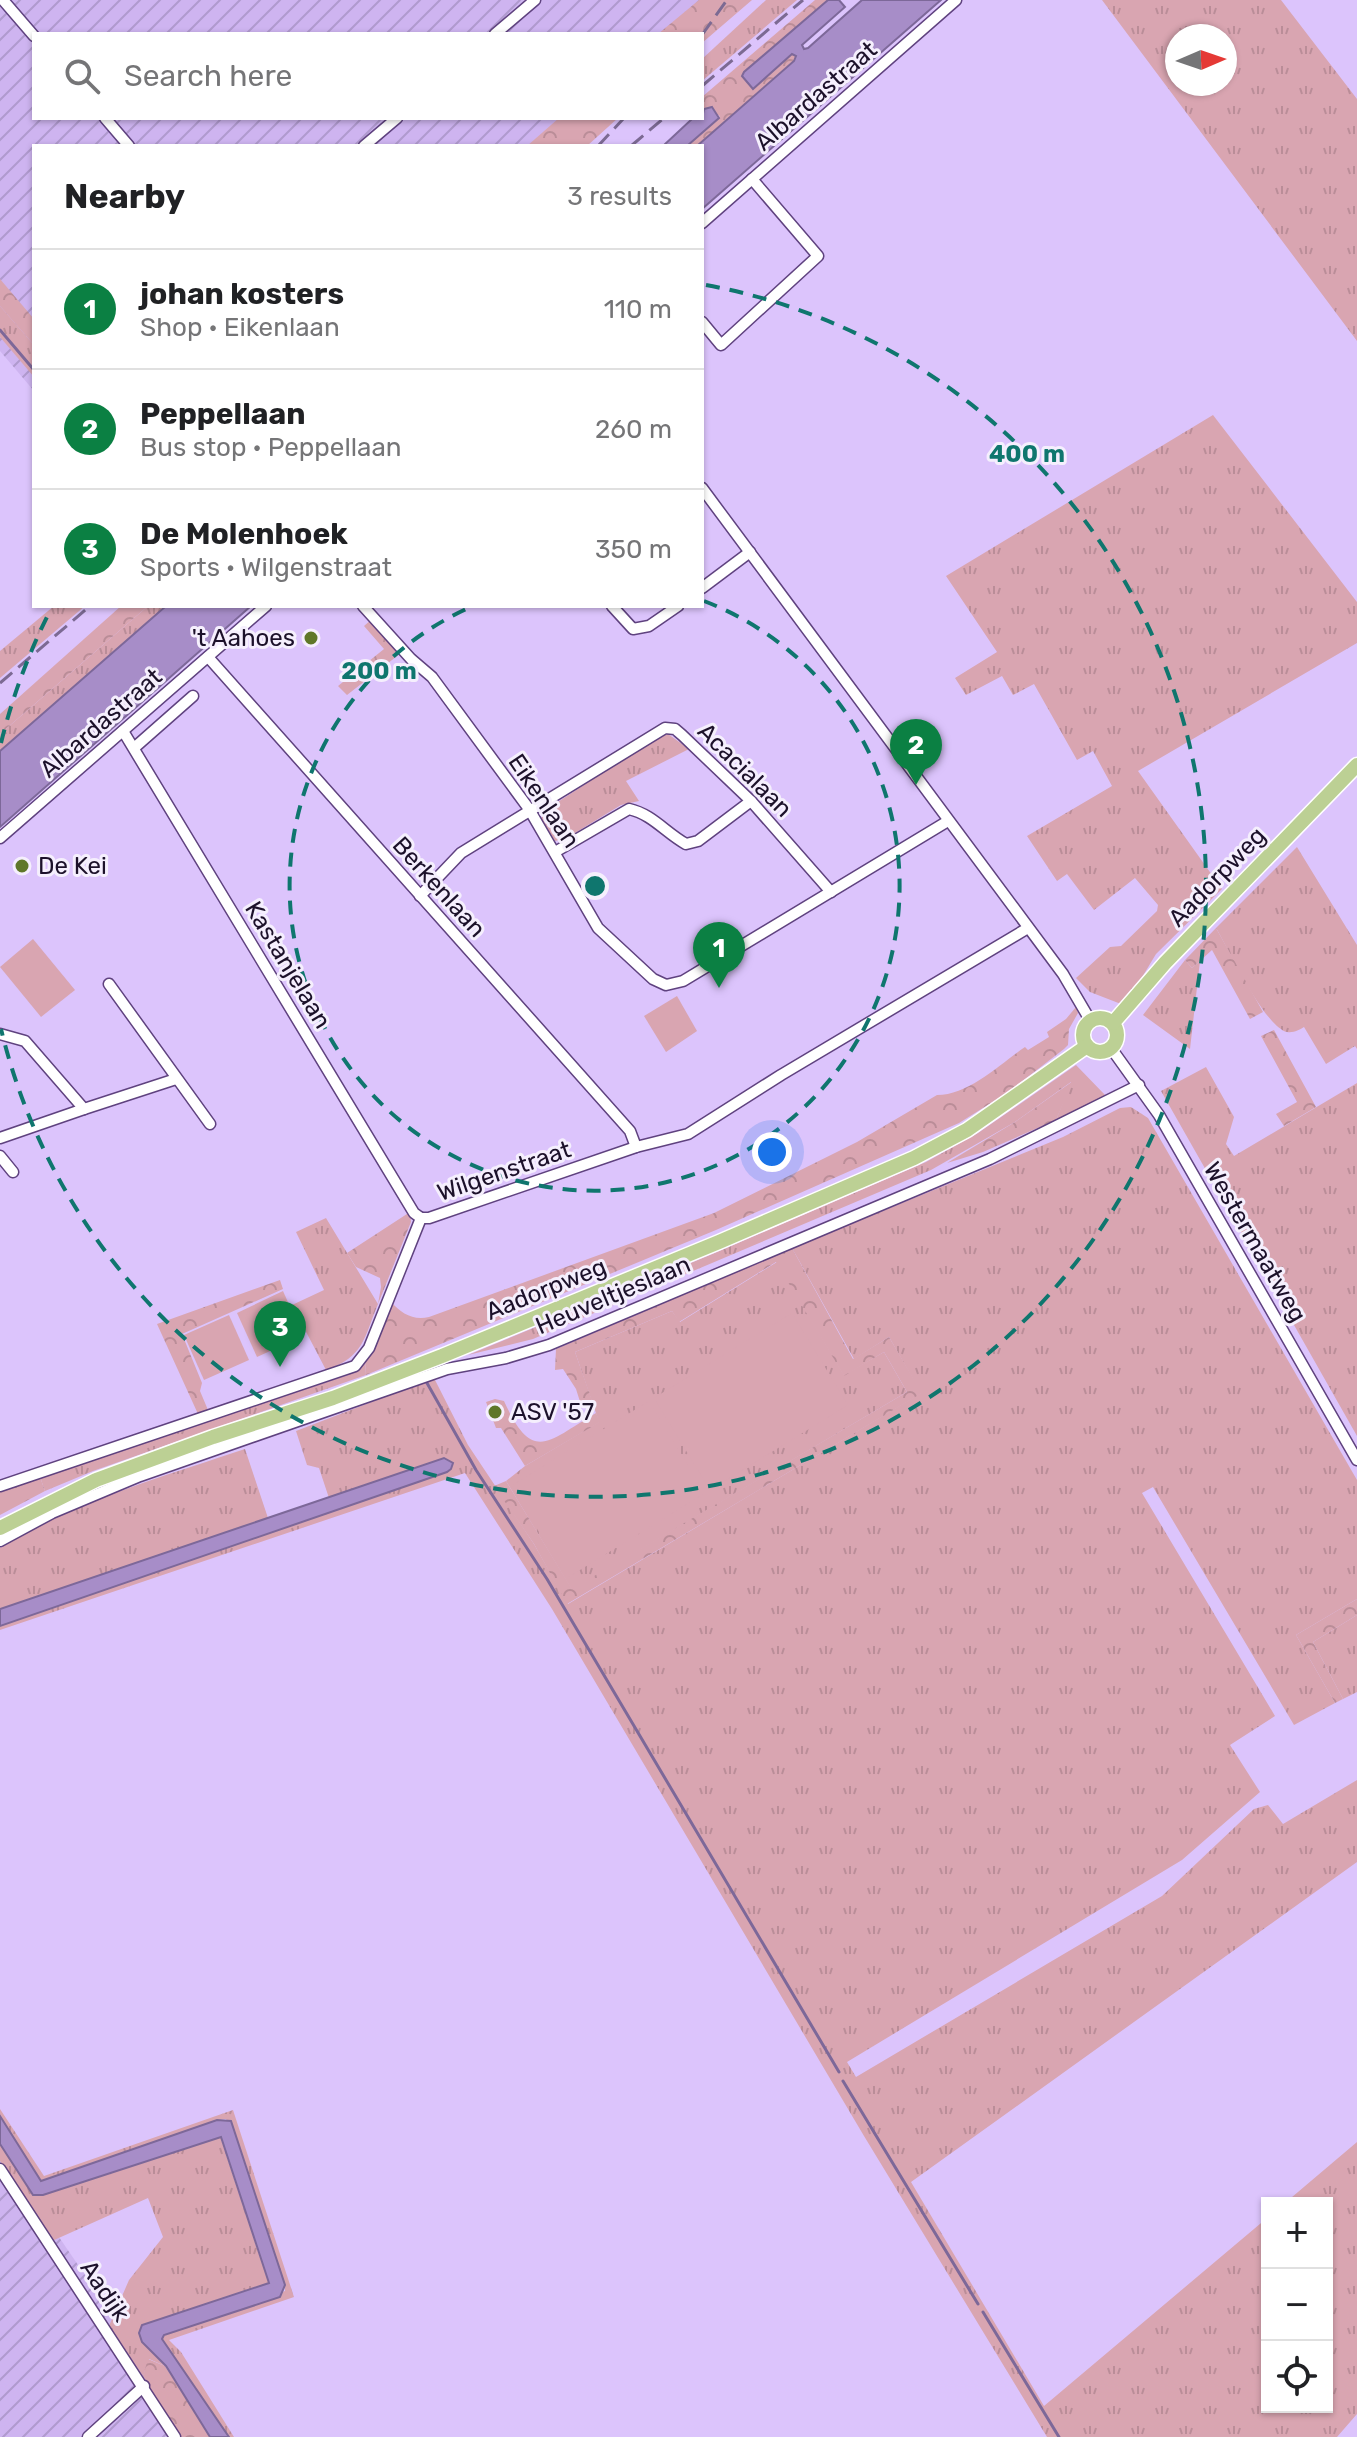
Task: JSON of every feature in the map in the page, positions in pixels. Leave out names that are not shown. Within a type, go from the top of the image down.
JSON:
[{"type":"main road","name":"Aadorpweg","points":[[1113,1023],[1165,963],[1357,765]]},
{"type":"main road","points":[[1106,1019],[1113,1023],[1117,1036],[1111,1048],[1103,1052],[1087,1046],[1083,1032],[1090,1020],[1106,1019]]},
{"type":"main road","name":"Aadorpweg","points":[[0,1528],[96,1480],[333,1398],[428,1361],[914,1158],[967,1130],[1087,1046]]},
{"type":"street","points":[[3,0],[32,34]]},
{"type":"street","points":[[497,32],[535,0]]},
{"type":"street","name":"Albardastraat","points":[[704,221],[956,0]]},
{"type":"street","points":[[107,120],[127,144]]},
{"type":"street","points":[[366,144],[395,120]]},
{"type":"street","points":[[704,324],[721,345],[818,256],[752,179]]},
{"type":"street","points":[[704,491],[1063,974],[1090,1020]]},
{"type":"street","points":[[704,586],[750,552]]},
{"type":"street","name":"Albardastraat","points":[[0,838],[264,608]]},
{"type":"street","name":"Eikenlaan","points":[[365,608],[411,659],[432,677],[529,809],[598,928],[653,979],[666,985],[683,981],[948,821]]},
{"type":"street","points":[[614,608],[633,629],[649,626],[675,608]]},
{"type":"street","name":"Berkenlaan","points":[[208,657],[630,1131],[636,1147]]},
{"type":"street","name":"Albardastraat","points":[[134,748],[193,696]]},
{"type":"street","name":"Acacialaan","points":[[420,896],[461,853],[665,728],[675,729],[751,801],[831,892]]},
{"type":"street","name":"Kastanjelaan","points":[[123,731],[414,1213],[421,1218]]},
{"type":"street","points":[[555,852],[629,809],[642,812],[668,834],[686,844],[698,841],[751,801]]},
{"type":"street","name":"Wilgenstraat","points":[[0,1486],[350,1369],[361,1361],[383,1315],[421,1218],[429,1218],[636,1147],[688,1134],[1028,928]]},
{"type":"street","points":[[109,984],[210,1124]]},
{"type":"street","points":[[0,1034],[25,1041],[84,1109]]},
{"type":"street","name":"Westermaatweg","points":[[1111,1048],[1159,1115],[1357,1460]]},
{"type":"street","points":[[0,1138],[176,1079]]},
{"type":"street","name":"Heuveltjeslaan","points":[[0,1541],[52,1513],[140,1476],[447,1369],[506,1358],[549,1345],[990,1159],[1139,1085]]},
{"type":"street","points":[[0,1156],[13,1172]]},
{"type":"street","name":"Aadijk","points":[[0,2169],[175,2437]]},
{"type":"street","points":[[88,2437],[144,2386]]},
{"type":"shaded area","points":[[0,0],[711,0],[673,32],[32,32],[32,120],[572,120],[543,144],[32,144],[32,389],[0,351]]},
{"type":"shaded area","points":[[828,0],[839,0],[845,7],[802,45],[804,49],[862,0],[941,0],[704,207],[704,144],[699,144],[796,56],[792,54],[753,89],[742,76]]},
{"type":"shaded area","points":[[712,107],[719,118],[689,144],[665,144],[691,120],[704,120],[704,109]]},
{"type":"shaded area","points":[[164,608],[249,608],[0,827],[0,751]]},
{"type":"shaded area","points":[[444,1458],[453,1463],[447,1472],[0,1626],[0,1609]]},
{"type":"shaded area","points":[[0,2116],[41,2181],[217,2120],[231,2121],[285,2285],[280,2297],[164,2335],[162,2339],[229,2437],[210,2437],[166,2366],[142,2342],[139,2333],[142,2325],[269,2283],[221,2137],[43,2195],[33,2195],[0,2144]]},
{"type":"shaded area","points":[[0,2151],[196,2437],[0,2437]]},
{"type":"green space","points":[[699,0],[752,0],[704,41],[704,32],[660,32]]},
{"type":"green space","points":[[766,0],[797,0],[704,79],[704,57]]},
{"type":"green space","points":[[815,0],[828,0],[742,76],[753,88],[792,54],[796,56],[794,61],[699,144],[689,144],[720,116],[704,109],[704,95]]},
{"type":"green space","points":[[1102,0],[1281,0],[1357,99],[1357,341],[1174,96],[1237,96],[1237,24],[1165,24],[1165,84]]},
{"type":"green space","points":[[557,120],[616,120],[589,144],[529,144]]},
{"type":"green space","points":[[0,279],[32,317],[32,343],[0,306]]},
{"type":"green space","points":[[0,306],[32,343],[32,375],[0,337]]},
{"type":"green space","points":[[1213,415],[1357,602],[1357,643],[1138,771],[1222,889],[1156,954],[1138,984],[1121,1004],[1090,992],[1076,978],[1110,947],[1121,946],[1157,911],[1158,905],[1135,878],[1094,910],[1067,874],[1057,881],[1027,836],[1112,786],[1093,751],[1077,760],[1034,684],[1013,695],[1002,676],[966,695],[955,678],[997,652],[946,576]]},
{"type":"green space","points":[[52,608],[83,608],[0,678],[0,651]]},
{"type":"green space","points":[[119,608],[146,608],[0,734],[0,714]]},
{"type":"green space","points":[[146,608],[164,608],[0,751],[0,734]]},
{"type":"green space","points":[[372,619],[401,653],[347,695],[338,686],[384,649],[364,626]]},
{"type":"green space","points":[[668,734],[689,749],[626,781],[639,801],[621,805],[565,839],[555,841],[541,819],[544,811],[656,738]]},
{"type":"green space","points":[[1297,847],[1357,945],[1357,1049],[1355,1046],[1326,1064],[1304,1027],[1287,1032],[1268,1016],[1216,928]]},
{"type":"green space","points":[[1216,928],[1263,1012],[1250,1019],[1212,950],[1192,968],[1185,960]]},
{"type":"green space","points":[[33,939],[75,990],[41,1017],[0,967]]},
{"type":"green space","points":[[1185,960],[1192,968],[1200,961],[1190,1049],[1143,1015]]},
{"type":"green space","points":[[677,996],[697,1031],[666,1052],[644,1016]]},
{"type":"green space","points":[[1076,1007],[1078,1013],[1069,1029],[1068,1045],[1064,1049],[1007,1093],[959,1123],[716,1230],[366,1375],[365,1360],[391,1302],[408,1315],[429,1317],[714,1213],[857,1142],[937,1095],[949,1094],[972,1084],[1025,1047],[1028,1050],[1049,1037],[1047,1032],[1066,1019]]},
{"type":"green space","points":[[1274,1030],[1316,1107],[1284,1126],[1276,1114],[1297,1102],[1261,1036]]},
{"type":"green space","points":[[1076,1065],[1106,1096],[1056,1120],[1071,1082],[1015,1122],[931,1170],[533,1339],[468,1355],[926,1162],[978,1133]]},
{"type":"green space","points":[[1206,1067],[1234,1117],[1226,1144],[1234,1156],[1357,1083],[1357,1436],[1161,1091]]},
{"type":"green space","points":[[1073,1081],[1056,1120],[983,1152],[947,1163],[1015,1122]]},
{"type":"green space","points":[[1131,1107],[1148,1118],[1357,1480],[1357,1599],[1296,1635],[1335,1703],[1294,1725],[1153,1487],[1142,1493],[1275,1716],[1230,1745],[1260,1792],[1182,1860],[847,2062],[856,2077],[1162,1896],[1254,1809],[1268,1805],[1283,1824],[1357,1780],[1357,1862],[911,2182],[1044,2406],[1261,2223],[1261,2413],[1333,2413],[1333,2197],[1292,2197],[1357,2142],[1357,2414],[1337,2437],[1047,2437],[864,2136],[552,1609],[465,1473],[0,1630],[0,1626],[447,1472],[444,1458],[329,1498],[319,1468],[307,1465],[296,1431],[434,1378],[468,1445],[534,1544],[568,1604],[921,1393],[889,1337],[854,1359],[792,1248],[1063,1137],[1120,1108]]},
{"type":"green space","points":[[410,1212],[411,1222],[378,1304],[380,1278],[356,1267],[347,1253]]},
{"type":"green space","points":[[326,1218],[378,1304],[361,1345],[348,1359],[326,1370],[292,1305],[324,1290],[296,1232]]},
{"type":"green space","points":[[792,1248],[853,1359],[889,1337],[922,1393],[567,1604],[534,1544],[494,1486],[506,1481],[572,1589],[907,1392],[884,1352],[844,1376],[776,1262],[679,1322],[672,1311],[575,1352],[594,1406],[582,1408],[576,1389],[563,1369],[555,1370],[556,1349]]},
{"type":"green space","points":[[777,1262],[844,1375],[884,1352],[907,1392],[572,1590],[506,1481],[525,1466],[599,1422],[575,1352],[672,1311],[680,1322]]},
{"type":"green space","points":[[280,1280],[283,1289],[182,1334],[202,1383],[200,1391],[208,1410],[198,1414],[157,1324]]},
{"type":"green space","points":[[283,1291],[303,1336],[257,1357],[237,1313]]},
{"type":"green space","points":[[792,1313],[848,1405],[710,1490],[654,1398]]},
{"type":"green space","points":[[229,1315],[249,1360],[204,1380],[184,1335]]},
{"type":"green space","points":[[365,1360],[366,1375],[93,1471],[45,1491],[40,1477],[348,1375]]},
{"type":"green space","points":[[495,1399],[504,1401],[514,1421],[533,1440],[543,1442],[553,1438],[596,1413],[600,1422],[525,1466],[501,1428],[496,1428],[486,1402]]},
{"type":"green space","points":[[649,1401],[705,1493],[567,1578],[511,1486]]},
{"type":"green space","points":[[245,1449],[268,1518],[0,1609],[0,1548],[89,1503]]},
{"type":"green space","points":[[40,1477],[45,1491],[0,1515],[0,1491]]},
{"type":"green space","points":[[1357,1599],[1357,1615],[1313,1642],[1343,1699],[1335,1703],[1296,1635]]},
{"type":"green space","points":[[1357,1615],[1357,1692],[1343,1699],[1313,1642]]},
{"type":"green space","points":[[0,2109],[44,2176],[233,2110],[294,2297],[169,2340],[181,2352],[234,2437],[229,2437],[162,2339],[163,2336],[285,2291],[234,2130],[226,2119],[217,2120],[41,2181],[0,2116]]},
{"type":"green space","points":[[220,2136],[269,2284],[142,2325],[142,2342],[165,2366],[149,2359],[143,2376],[109,2326],[129,2280],[163,2237],[148,2198],[52,2241],[0,2161],[0,2144],[33,2195],[43,2195]]},
{"type":"green space","points":[[148,2359],[165,2366],[210,2437],[180,2437],[143,2376]]},
{"type":"waterway","points":[[0,330],[32,368]]},
{"type":"waterway","points":[[427,1383],[476,1470],[547,1579],[839,2072]]},
{"type":"waterway","points":[[843,2081],[978,2304]]},
{"type":"waterway","points":[[983,2312],[1059,2437]]},
{"type":"railway","points":[[704,32],[727,0]]},
{"type":"railway","points":[[704,84],[803,0]]},
{"type":"railway","points":[[600,144],[622,120]]},
{"type":"railway","points":[[633,144],[662,120]]},
{"type":"railway","points":[[0,683],[88,608]]},
{"type":"place","name":"'t Aahoes","points":[[311,638]]},
{"type":"place","name":"Peppellaan","points":[[916,785]]},
{"type":"place","name":"De Kei","points":[[22,866]]},
{"type":"place","name":"johan kosters","points":[[719,988]]},
{"type":"place","name":"De Molenhoek","points":[[280,1367]]},
{"type":"place","name":"ASV '57","points":[[495,1412]]}]
